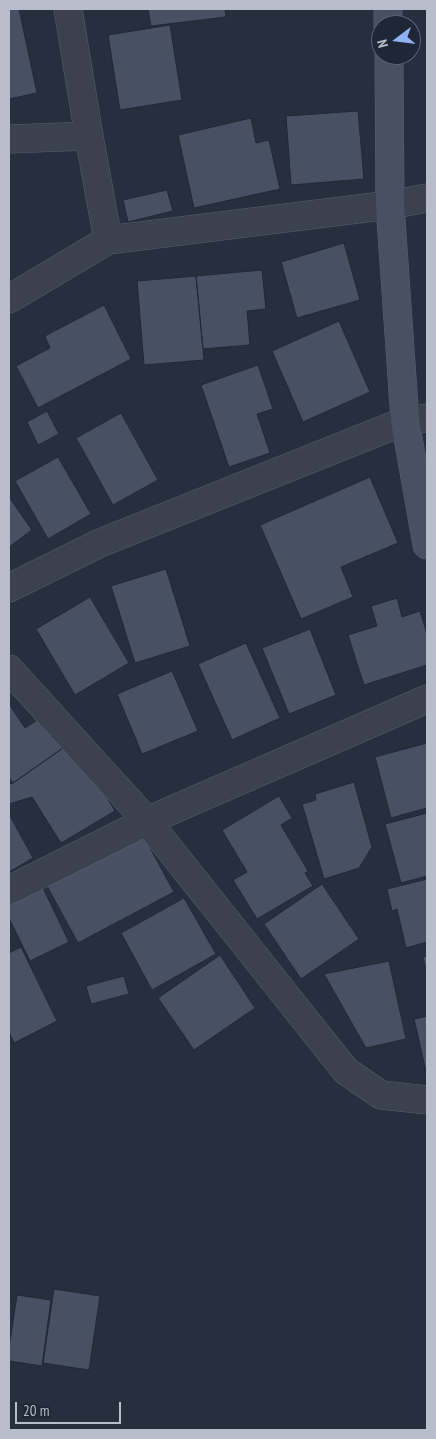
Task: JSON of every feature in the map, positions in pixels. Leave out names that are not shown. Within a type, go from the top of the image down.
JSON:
[{"type":"street","points":[[68,9],[108,240]]},
{"type":"street","points":[[388,65],[390,205],[416,420],[427,545]]},
{"type":"street","points":[[9,139],[89,136]]},
{"type":"street","points":[[9,299],[108,240],[390,205],[427,198]]},
{"type":"street","points":[[9,588],[100,543],[416,420]]},
{"type":"street","points":[[9,669],[147,821],[346,1071],[381,1095],[427,1100]]},
{"type":"street","points":[[9,890],[147,821],[427,699]]},
{"type":"building","points":[[9,9],[19,9],[37,93],[9,99]]},
{"type":"building","points":[[148,9],[225,9],[226,17],[151,26]]},
{"type":"building","points":[[170,25],[182,100],[120,110],[108,35]]},
{"type":"building","points":[[358,111],[364,179],[291,185],[286,116]]},
{"type":"building","points":[[251,118],[256,143],[269,140],[280,189],[194,208],[178,135]]},
{"type":"building","points":[[167,190],[173,211],[128,222],[123,200]]},
{"type":"building","points":[[344,243],[360,300],[297,318],[281,262]]},
{"type":"building","points":[[262,270],[266,309],[247,311],[250,345],[203,349],[196,276]]},
{"type":"building","points":[[196,276],[204,360],[144,365],[137,281]]},
{"type":"building","points":[[104,305],[131,359],[38,408],[16,366],[50,348],[45,336]]},
{"type":"building","points":[[339,321],[370,392],[303,422],[272,351]]},
{"type":"building","points":[[258,365],[273,409],[257,414],[270,453],[229,467],[201,385]]},
{"type":"building","points":[[47,411],[59,434],[38,445],[27,422]]},
{"type":"building","points":[[121,413],[158,480],[113,505],[76,438]]},
{"type":"building","points":[[58,457],[91,514],[48,539],[15,481]]},
{"type":"building","points":[[370,477],[398,543],[341,567],[353,597],[301,619],[260,525]]},
{"type":"building","points":[[9,497],[32,530],[9,547]]},
{"type":"building","points":[[166,569],[190,646],[135,663],[111,586]]},
{"type":"building","points":[[90,597],[129,663],[75,695],[36,629]]},
{"type":"building","points":[[397,598],[402,617],[420,611],[427,634],[427,665],[364,685],[348,635],[377,626],[371,606]]},
{"type":"building","points":[[310,629],[336,695],[289,714],[262,648]]},
{"type":"building","points":[[246,643],[280,718],[232,740],[198,664]]},
{"type":"building","points":[[172,671],[198,731],[142,754],[117,694]]},
{"type":"building","points":[[9,704],[25,728],[42,717],[63,748],[13,783],[9,777]]},
{"type":"building","points":[[427,743],[427,808],[391,818],[375,757]]},
{"type":"building","points":[[75,745],[115,811],[61,843],[32,797],[9,804],[9,784],[63,748]]},
{"type":"building","points":[[354,782],[372,847],[359,868],[324,879],[302,804],[316,800],[315,794]]},
{"type":"building","points":[[279,796],[292,818],[281,825],[308,871],[305,873],[313,886],[257,919],[233,880],[247,872],[222,830]]},
{"type":"building","points":[[427,813],[427,876],[401,883],[385,824]]},
{"type":"building","points":[[9,814],[33,858],[9,872]]},
{"type":"building","points":[[143,835],[174,892],[78,943],[47,886]]},
{"type":"building","points":[[427,879],[427,942],[406,948],[397,909],[392,911],[387,889]]},
{"type":"building","points":[[322,884],[359,939],[301,979],[264,924]]},
{"type":"building","points":[[43,888],[69,942],[30,961],[9,918],[9,904]]},
{"type":"building","points":[[184,898],[216,954],[152,990],[121,933]]},
{"type":"building","points":[[21,947],[57,1021],[14,1043],[9,1032],[9,953]]},
{"type":"building","points":[[220,955],[255,1008],[194,1050],[158,998]]},
{"type":"building","points":[[427,956],[427,975],[423,957]]},
{"type":"building","points":[[389,961],[406,1039],[366,1048],[324,974]]},
{"type":"building","points":[[124,976],[129,994],[91,1004],[86,986]]},
{"type":"building","points":[[427,1016],[427,1076],[414,1019]]},
{"type":"building","points":[[54,1289],[100,1296],[89,1370],[43,1363]]},
{"type":"building","points":[[17,1295],[51,1300],[42,1366],[9,1361],[9,1348]]}]
